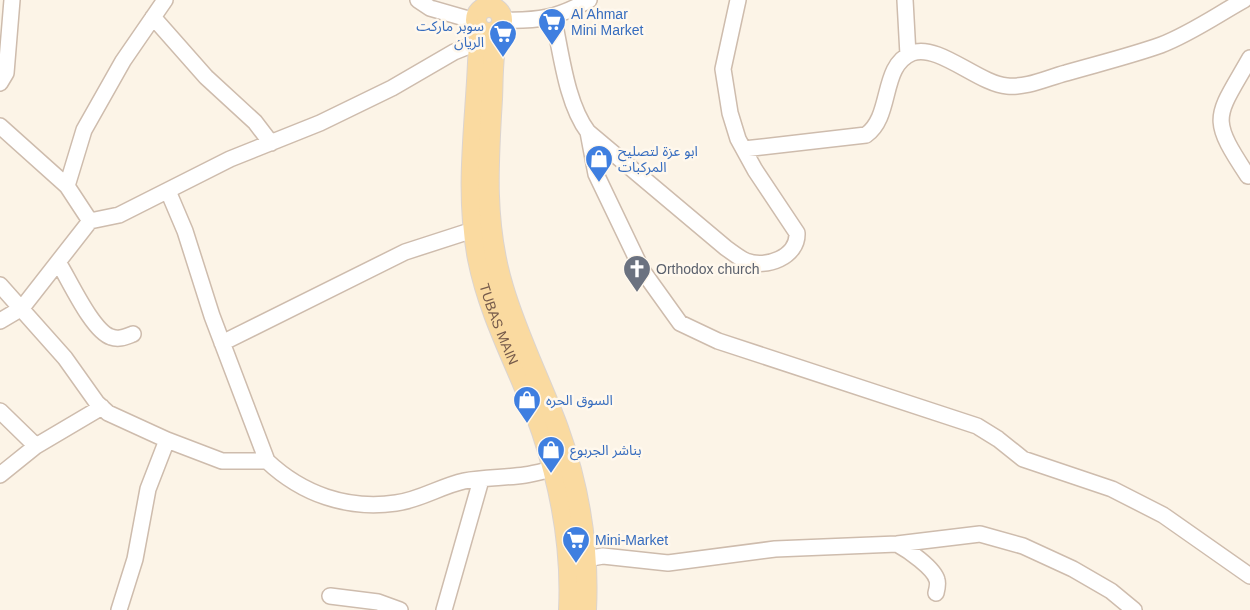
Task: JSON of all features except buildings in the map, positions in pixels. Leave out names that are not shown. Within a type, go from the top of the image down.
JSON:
[{"type":"main road","name":"TUBAS MAIN","points":[[488,18],[471,170],[473,230],[486,289],[504,344],[542,432],[561,467],[580,512],[586,559],[586,610]]},
{"type":"main road","name":"TUBAS MAIN","points":[[488,18],[488,209],[492,240],[503,287],[522,342],[558,429],[569,562],[569,610]]},
{"type":"street","points":[[0,82],[6,73],[12,0]]},
{"type":"street","points":[[67,186],[84,130],[123,61],[165,0]]},
{"type":"street","points":[[418,0],[430,8],[488,18],[534,21],[554,16],[589,0]]},
{"type":"street","points":[[554,16],[572,97],[580,121],[588,132],[726,248],[745,261],[766,264],[781,258],[793,249],[797,241],[797,233],[755,170],[744,149],[730,113],[723,68],[738,0]]},
{"type":"street","points":[[905,0],[908,55]]},
{"type":"street","points":[[744,149],[866,136],[873,131],[879,120],[895,68],[908,55],[924,51],[996,84],[1022,86],[1161,45],[1244,0]]},
{"type":"street","points":[[153,17],[206,77],[255,122],[271,143]]},
{"type":"street","points":[[0,321],[22,308],[90,221],[119,215],[230,159],[320,123],[488,18]]},
{"type":"street","points":[[1248,176],[1227,144],[1220,123],[1222,106],[1250,58]]},
{"type":"street","points":[[0,126],[67,186],[90,221]]},
{"type":"street","points":[[588,132],[596,174],[642,270],[680,323],[718,341],[977,426],[998,439],[1023,459],[1112,489],[1163,515],[1250,576]]},
{"type":"street","points":[[168,191],[185,230],[222,343],[267,461],[286,478],[316,494],[340,501],[364,504],[396,503],[466,480],[527,475],[561,467]]},
{"type":"street","points":[[222,343],[405,252],[473,230]]},
{"type":"street","points":[[58,262],[97,327],[109,336],[120,338],[133,334]]},
{"type":"street","points":[[0,285],[22,308],[108,413],[167,440],[222,461],[267,461]]},
{"type":"street","points":[[0,475],[36,446],[102,407]]},
{"type":"street","points":[[0,411],[36,446]]},
{"type":"street","points":[[119,610],[135,559],[148,489],[167,440]]},
{"type":"street","points":[[444,610],[481,480]]},
{"type":"street","points":[[586,559],[603,556],[668,563],[775,549],[897,544],[980,534],[1023,546],[1073,568],[1111,591],[1134,610]]},
{"type":"street","points":[[897,544],[909,551],[932,572],[938,581],[936,593]]},
{"type":"street","points":[[330,596],[378,602],[400,610]]},
{"type":"place","name":"Al Ahmar Mini Market","points":[[552,46]]},
{"type":"place","name":"سوبر ماركت الريان","points":[[503,58]]},
{"type":"place","name":"ابو عزة لتصليح المركبات","points":[[599,183]]},
{"type":"place","name":"Orthodox church","points":[[637,293]]},
{"type":"place","name":"السوق الحره","points":[[527,424]]},
{"type":"place","name":"بناشر الجربوع","points":[[551,474]]},
{"type":"place","name":"Mini-Market","points":[[576,564]]}]
